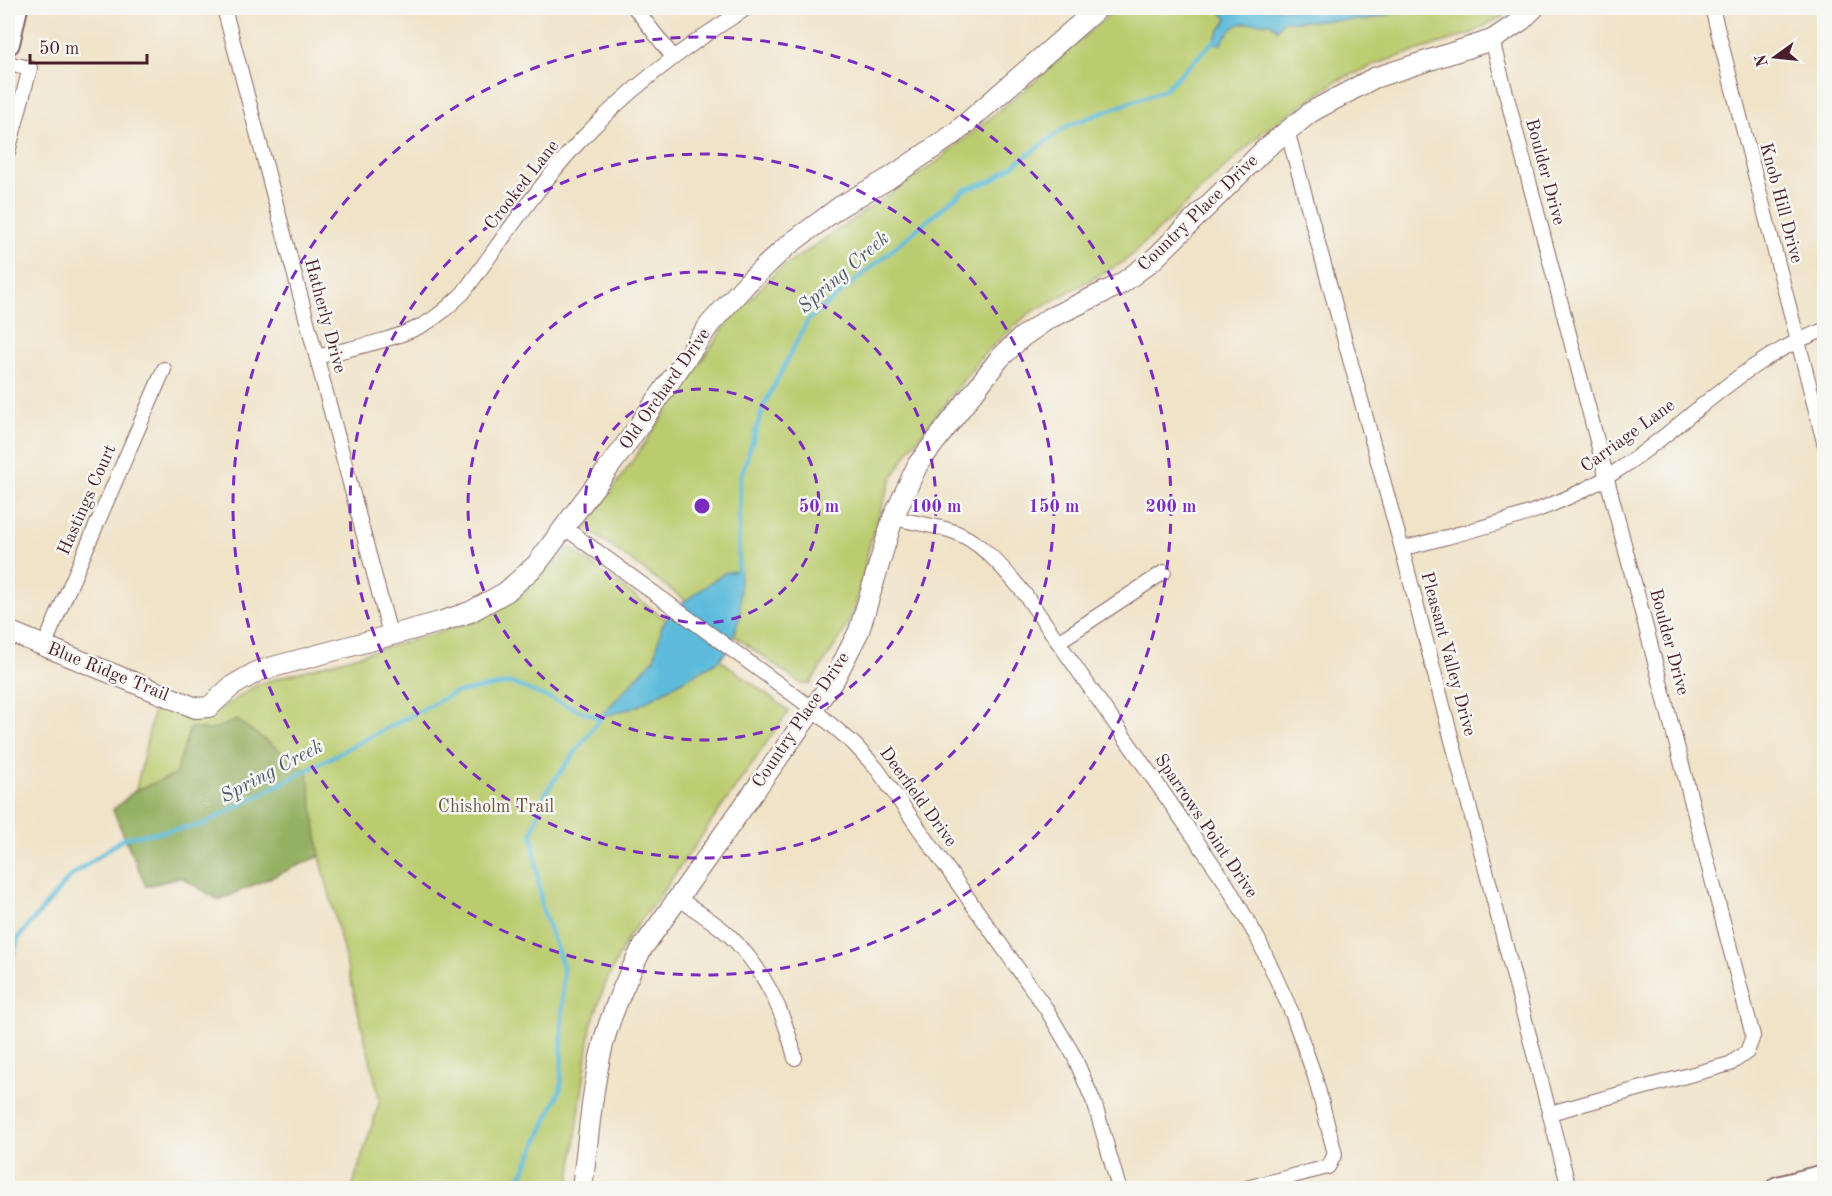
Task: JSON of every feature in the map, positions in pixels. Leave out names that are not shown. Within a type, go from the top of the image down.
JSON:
[{"type":"main road","points":[[8,43],[16,8]]},
{"type":"main road","points":[[1778,1188],[1824,1176]]},
{"type":"street","name":"Hatherly Drive","points":[[224,8],[390,634]]},
{"type":"street","points":[[635,8],[673,57]]},
{"type":"street","name":"Crooked Lane","points":[[317,357],[391,338],[420,327],[441,314],[463,293],[576,145],[625,97],[673,57],[747,8]]},
{"type":"street","name":"Old Orchard Drive","points":[[209,707],[232,686],[258,671],[470,612],[506,592],[536,565],[565,528],[710,324],[747,283],[787,246],[841,206],[888,179],[954,134],[1098,8]]},
{"type":"street","name":"Country Place Drive","points":[[582,1188],[597,1077],[607,1031],[620,993],[641,950],[834,678],[860,631],[893,518],[918,464],[1000,358],[1022,337],[1048,319],[1121,284],[1153,260],[1287,130],[1344,92],[1374,78],[1492,40],[1522,20],[1534,8]]},
{"type":"street","name":"Knob Hill Drive","points":[[1712,8],[1824,442]]},
{"type":"street","name":"Boulder Drive","points":[[1492,40],[1753,1036],[1747,1052],[1730,1064],[1550,1113]]},
{"type":"street","points":[[8,63],[30,68],[8,152]]},
{"type":"street","name":"Pleasant Valley Drive","points":[[1287,130],[1402,549],[1569,1188]]},
{"type":"street","name":"Carriage Lane","points":[[1402,549],[1566,500],[1606,478],[1748,368],[1798,339],[1824,330]]},
{"type":"street","name":"Hastings Court","points":[[44,646],[164,369]]},
{"type":"street","name":"Sparrows Point Drive","points":[[893,518],[951,531],[980,547],[1005,569],[1230,890],[1258,939],[1283,991],[1311,1066],[1335,1154],[1328,1167],[1246,1188]]},
{"type":"street","name":"Deerfield Drive","points":[[565,528],[813,708],[854,744],[877,769],[1047,1010],[1074,1056],[1095,1105],[1119,1188]]},
{"type":"street","points":[[1058,642],[1164,573]]},
{"type":"street","name":"Blue Ridge Trail","points":[[8,631],[196,708],[209,707]]},
{"type":"street","points":[[678,898],[729,935],[751,959],[775,995],[795,1058]]},
{"type":"green space","points":[[1116,8],[1514,8],[1472,33],[1382,62],[1337,81],[1263,132],[1124,262],[1028,314],[984,354],[911,447],[892,478],[871,539],[855,608],[842,635],[810,684],[801,684],[586,528],[727,324],[776,272],[938,161],[1036,80]]},
{"type":"green space","name":"Chisholm Trail","points":[[570,548],[789,711],[627,939],[605,985],[591,1026],[569,1188],[352,1188],[380,1100],[320,856],[219,900],[181,877],[146,886],[113,810],[136,790],[155,705],[190,721],[207,718],[258,684],[478,621],[513,601]]},
{"type":"green space","points":[[237,720],[307,770],[320,856],[219,900],[181,877],[146,886],[113,810],[136,790],[175,775],[190,728],[211,730]]},
{"type":"water","points":[[1228,8],[1412,8],[1368,20],[1283,21],[1277,29],[1271,23],[1241,24],[1231,30],[1221,44],[1212,43],[1227,19],[1221,11]]},
{"type":"water","points":[[740,570],[740,616],[729,648],[718,661],[638,706],[599,718],[654,659],[662,626],[674,609],[724,573]]},
{"type":"waterway","name":"Spring Creek","points":[[738,573],[740,479],[765,403],[808,320],[964,190],[993,180],[1069,125],[1164,90],[1215,40]]},
{"type":"waterway","name":"Spring Creek","points":[[8,974],[18,938],[71,876],[124,838],[202,825],[454,693],[511,683],[599,718]]},
{"type":"waterway","name":"Spring Creek","points":[[512,1188],[525,1169],[561,1088],[563,966],[542,908],[532,833],[545,793],[603,715]]}]
